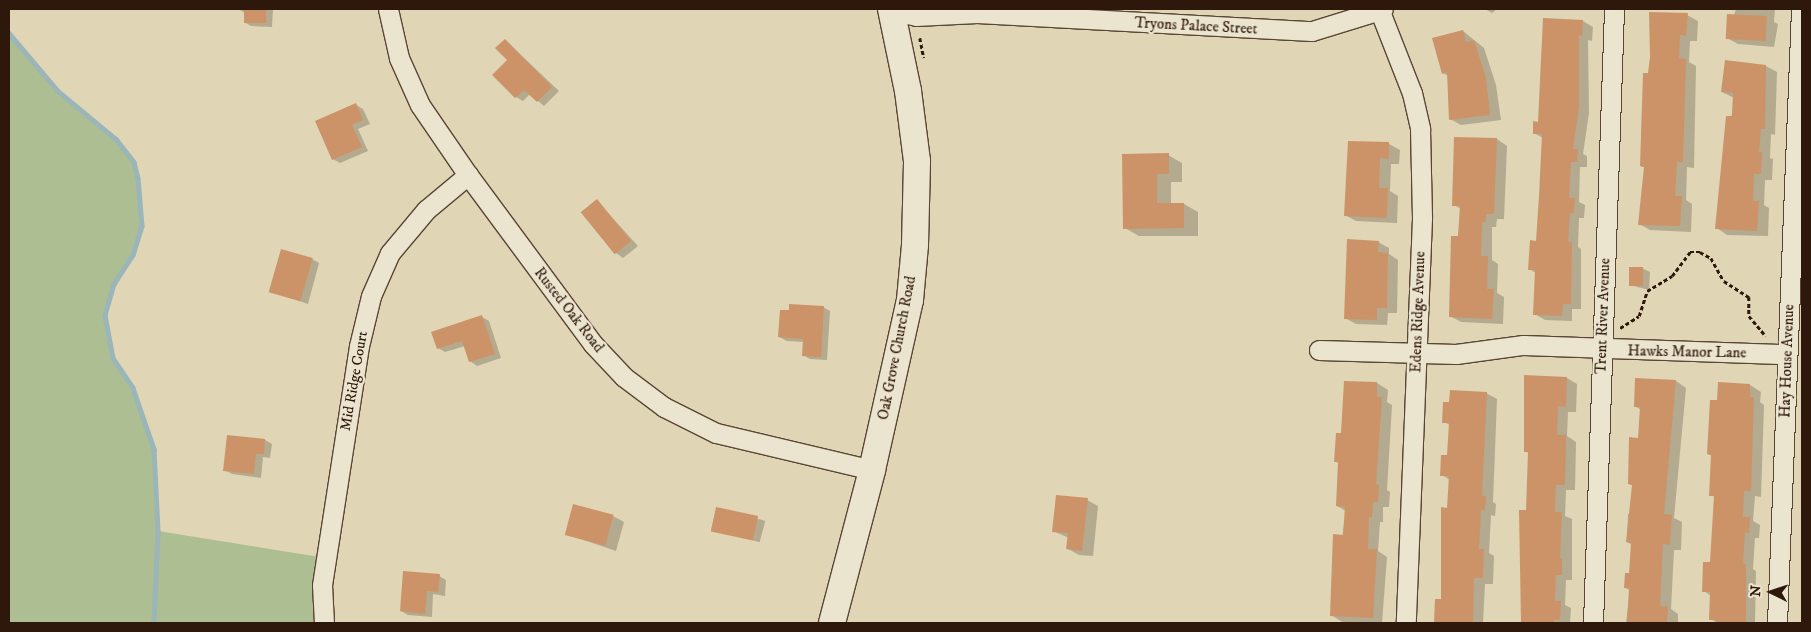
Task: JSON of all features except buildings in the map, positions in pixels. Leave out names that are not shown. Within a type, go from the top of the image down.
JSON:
[{"type":"main road","name":"Oak Grove Church Road","points":[[832,623],[872,470],[910,300],[917,223],[917,161],[908,91],[892,10]]},
{"type":"street","name":"Rusted Oak Road","points":[[388,9],[399,58],[420,105],[468,175],[593,344],[624,377],[664,407],[716,433],[872,470]]},
{"type":"street","name":"Trent River Avenue","points":[[1593,623],[1614,9]]},
{"type":"street","name":"Hay House Avenue","points":[[1777,623],[1800,9]]},
{"type":"street","name":"Tryons Palace Street","points":[[892,10],[916,16],[976,13],[1123,15],[1312,31],[1381,10]]},
{"type":"street","name":"Edens Ridge Avenue","points":[[1381,10],[1412,93],[1420,129],[1422,218],[1406,623]]},
{"type":"street","name":"Mid Ridge Court","points":[[324,623],[322,585],[359,346],[371,296],[390,253],[426,210],[468,175]]},
{"type":"street","name":"Hawks Manor Lane","points":[[1319,350],[1416,351],[1456,354],[1523,346],[1601,350],[1787,354]]},
{"type":"path","points":[[1614,332],[1639,316],[1647,292],[1672,276],[1690,252],[1700,252],[1711,258],[1724,281],[1749,297],[1749,316],[1770,339]]},
{"type":"green space","points":[[9,33],[58,91],[116,139],[134,162],[142,226],[133,255],[108,301],[106,329],[113,358],[133,388],[154,449],[158,531],[326,558],[324,623],[9,623]]},
{"type":"waterway","points":[[9,33],[58,91],[116,139],[134,162],[138,178],[142,226],[133,255],[114,284],[105,315],[113,358],[133,388],[154,449],[158,531],[154,623]]}]
